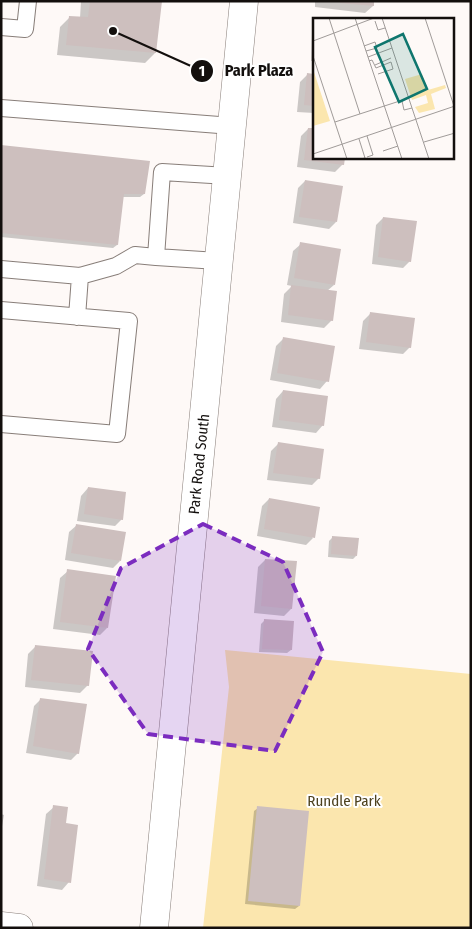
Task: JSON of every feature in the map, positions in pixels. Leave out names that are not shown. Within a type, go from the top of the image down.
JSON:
[{"type":"main road","name":"Park Road South","points":[[154,928],[244,1]]},
{"type":"main road","points":[[1,926],[19,928]]},
{"type":"lane","points":[[1,26],[25,29],[28,1]]},
{"type":"lane","points":[[1,108],[232,126]]},
{"type":"lane","points":[[156,257],[162,172],[228,176]]},
{"type":"lane","points":[[1,268],[80,276],[116,266],[135,254],[218,261]]},
{"type":"lane","points":[[77,317],[80,276]]},
{"type":"lane","points":[[1,310],[129,321],[117,434],[1,424]]},
{"type":"highlighted area","points":[[203,524],[283,562],[323,652],[275,751],[148,734],[88,649],[121,568]]},
{"type":"green space","name":"Rundle Park","points":[[225,650],[471,674],[471,928],[203,928],[229,687]]},
{"type":"building","points":[[90,1],[162,1],[156,53],[66,45],[69,16],[88,17]]},
{"type":"building","points":[[340,1],[374,1],[374,6],[340,3]]},
{"type":"building","points":[[307,73],[313,74],[313,106],[304,105]]},
{"type":"building","points":[[308,128],[313,128],[313,159],[345,159],[344,165],[304,160]]},
{"type":"building","points":[[1,145],[150,161],[145,194],[124,194],[118,245],[1,233]]},
{"type":"building","points":[[305,180],[343,186],[337,222],[299,217]]},
{"type":"building","points":[[383,217],[417,221],[411,262],[378,257]]},
{"type":"building","points":[[300,242],[341,249],[335,285],[294,278]]},
{"type":"building","points":[[291,285],[337,291],[333,321],[288,315]]},
{"type":"building","points":[[370,312],[415,318],[411,348],[366,342]]},
{"type":"building","points":[[283,337],[335,346],[329,382],[277,373]]},
{"type":"building","points":[[283,390],[328,396],[324,426],[279,420]]},
{"type":"building","points":[[278,442],[324,449],[320,479],[273,473]]},
{"type":"building","points":[[88,487],[126,492],[123,520],[84,514]]},
{"type":"building","points":[[269,498],[320,507],[315,538],[264,529]]},
{"type":"building","points":[[76,524],[126,532],[121,561],[71,553]]},
{"type":"building","points":[[332,536],[359,538],[357,556],[331,554]]},
{"type":"building","points":[[265,559],[297,561],[292,609],[261,606]]},
{"type":"building","points":[[67,569],[116,576],[108,628],[60,622]]},
{"type":"building","points":[[264,619],[294,621],[292,650],[262,649]]},
{"type":"building","points":[[35,645],[93,651],[89,686],[31,680]]},
{"type":"building","points":[[40,698],[87,704],[79,754],[33,746]]},
{"type":"building","points":[[53,805],[68,807],[66,823],[78,825],[71,883],[44,879]]},
{"type":"building","points":[[257,806],[309,811],[300,906],[248,901]]},
{"type":"place","name":"Park Plaza","points":[[113,31]]}]
